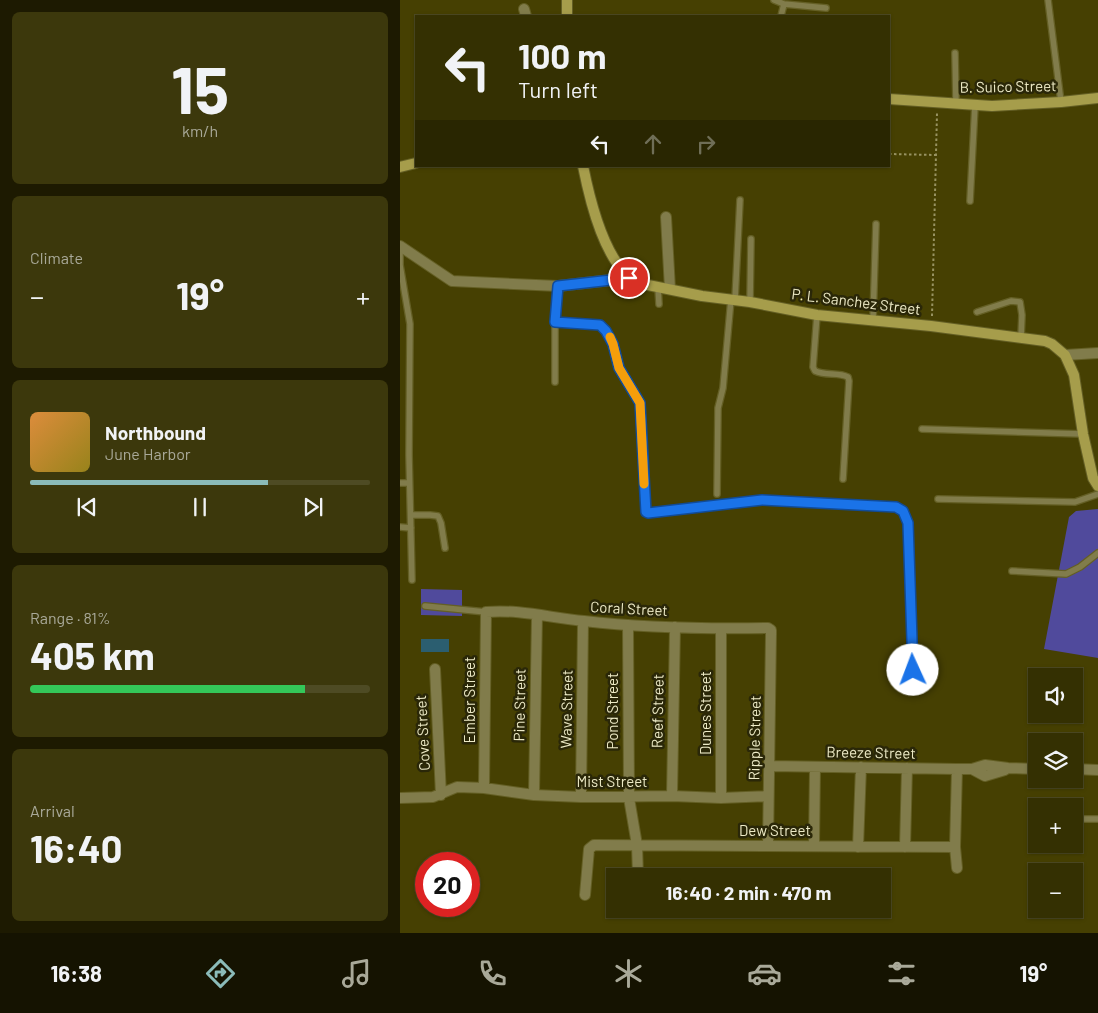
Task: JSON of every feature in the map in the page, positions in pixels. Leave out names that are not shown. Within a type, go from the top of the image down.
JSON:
[{"type":"street","points":[[567,0],[567,15]]},
{"type":"street","name":"B. Suico Street","points":[[890,99],[992,106],[1098,98]]},
{"type":"street","points":[[400,167],[415,162]]},
{"type":"street","points":[[583,167],[606,245],[614,260],[629,278]]},
{"type":"street","points":[[666,217],[670,289]]},
{"type":"street","points":[[400,254],[452,281],[558,286],[629,278]]},
{"type":"street","name":"P. L. Sanchez Street","points":[[629,278],[638,283],[702,296],[733,299],[816,314],[931,326],[1045,341],[1052,344],[1065,356]]},
{"type":"street","points":[[1098,353],[1065,356],[1074,375],[1083,434],[1093,478],[1098,486]]},
{"type":"street","name":"Coral Street","points":[[486,612],[525,612],[583,621],[628,625],[721,629],[768,628],[770,630]]},
{"type":"street","name":"Ember Street","points":[[484,788],[486,612]]},
{"type":"street","name":"Pine Street","points":[[534,795],[537,614]]},
{"type":"street","name":"Wave Street","points":[[581,797],[583,621]]},
{"type":"street","name":"Pond Street","points":[[628,625],[629,798],[637,845],[638,868]]},
{"type":"street","name":"Reef Street","points":[[672,796],[675,627]]},
{"type":"street","name":"Dunes Street","points":[[721,629],[721,798]]},
{"type":"street","name":"Ripple Street","points":[[768,846],[770,630]]},
{"type":"street","name":"Cove Street","points":[[435,669],[441,795]]},
{"type":"street","name":"Breeze Street","points":[[770,766],[972,769],[985,776],[1008,768],[1028,769]]},
{"type":"street","points":[[814,846],[815,767]]},
{"type":"street","points":[[858,847],[861,767]]},
{"type":"street","points":[[905,847],[907,768]]},
{"type":"street","points":[[957,769],[957,868]]},
{"type":"street","points":[[1083,770],[1098,770]]},
{"type":"street","name":"Mist Street","points":[[441,795],[457,787],[484,788],[534,795],[581,797],[629,798],[672,796],[721,798],[768,796]]},
{"type":"street","points":[[400,798],[441,795]]},
{"type":"street","name":"Dew Street","points":[[585,895],[589,849],[594,845],[956,848]]},
{"type":"lane","points":[[774,0],[784,4],[826,8]]},
{"type":"lane","points":[[1048,0],[1061,102]]},
{"type":"lane","points":[[782,15],[784,4]]},
{"type":"lane","points":[[955,53],[956,103]]},
{"type":"lane","points":[[970,201],[974,105]]},
{"type":"lane","points":[[717,494],[718,408],[733,299],[740,200]]},
{"type":"lane","points":[[873,320],[876,224]]},
{"type":"lane","points":[[750,302],[751,239]]},
{"type":"lane","points":[[400,254],[400,266],[410,324],[409,483],[412,580]]},
{"type":"lane","points":[[555,382],[555,322],[558,286]]},
{"type":"lane","points":[[658,287],[659,304]]},
{"type":"lane","points":[[977,312],[1011,301],[1020,302],[1022,315],[1021,337]]},
{"type":"lane","points":[[816,314],[813,367],[819,373],[843,374],[848,377],[849,381],[843,479]]},
{"type":"lane","points":[[555,322],[600,325],[606,331],[613,344],[619,368],[640,403],[645,510],[648,513],[762,500],[896,507],[903,511],[908,523],[913,670]]},
{"type":"lane","points":[[922,429],[1083,434]]},
{"type":"lane","points":[[400,483],[409,483]]},
{"type":"lane","points":[[938,500],[1075,502],[1098,494]]},
{"type":"lane","points":[[411,515],[430,514],[438,516],[445,548]]},
{"type":"lane","points":[[400,527],[411,528]]},
{"type":"lane","points":[[1012,571],[1066,574],[1080,567],[1098,553]]},
{"type":"lane","points":[[425,606],[486,612]]},
{"type":"lane","points":[[1083,820],[1098,819]]},
{"type":"path","points":[[931,326],[937,101]]},
{"type":"path","points":[[890,154],[935,155]]},
{"type":"shaded area","points":[[1098,509],[1098,658],[1044,649],[1069,517],[1076,511]]},
{"type":"shaded area","points":[[421,589],[462,590],[462,616],[421,615]]},
{"type":"water","points":[[421,639],[449,639],[449,652],[421,652]]},
{"type":"slow traffic","points":[[610,337],[619,368],[640,403],[644,484]]},
{"type":"route","points":[[629,278],[558,286],[555,322],[600,325],[606,331],[613,344],[619,368],[640,403],[646,512],[762,500],[896,507],[903,511],[908,523],[913,670]]}]
